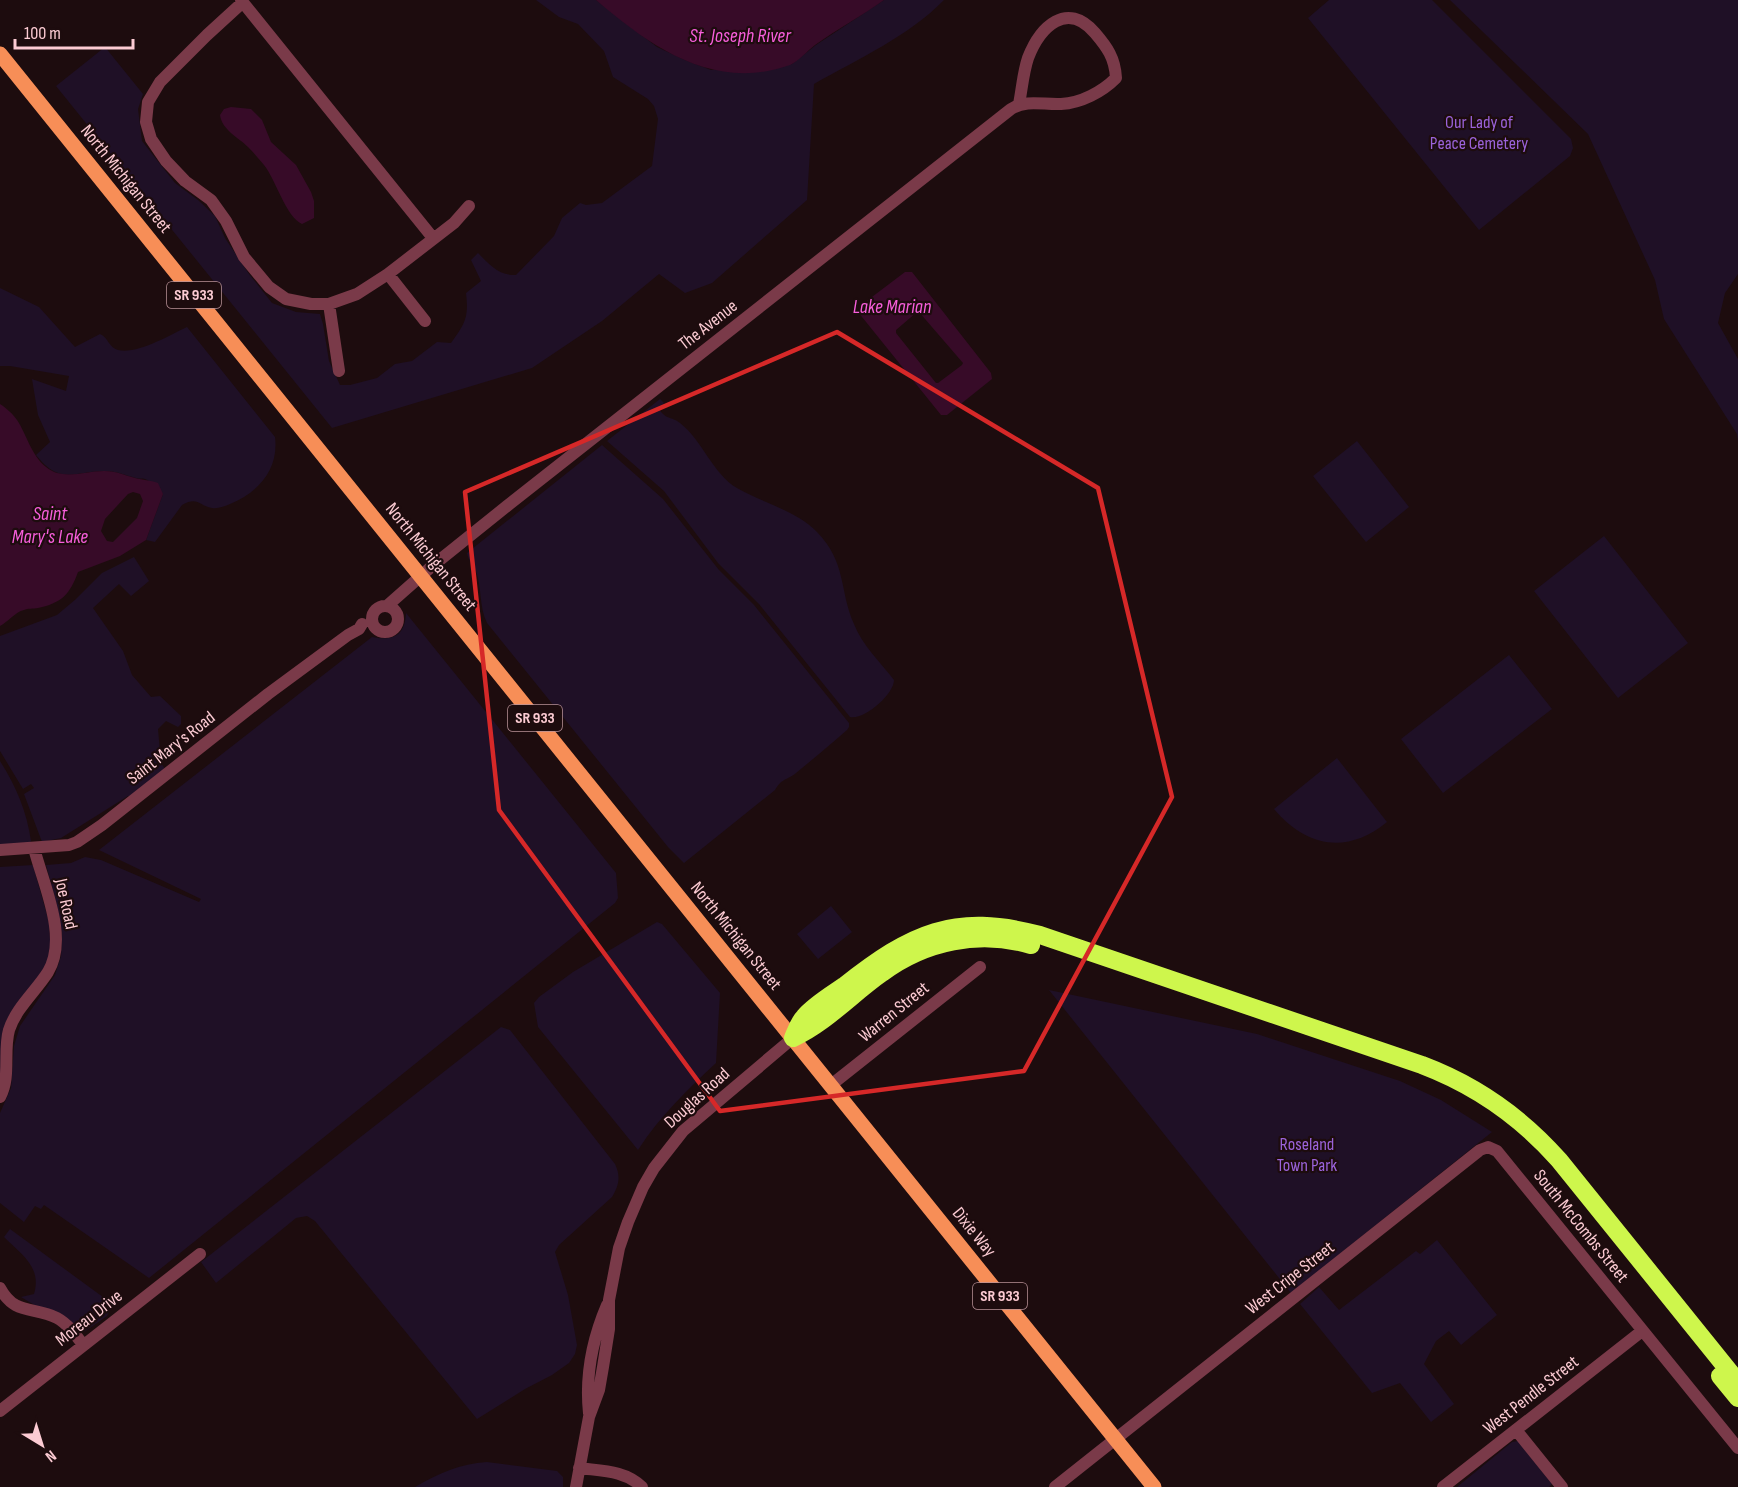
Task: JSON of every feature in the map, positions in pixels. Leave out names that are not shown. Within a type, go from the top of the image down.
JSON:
[{"type":"highway","points":[[793,1038],[803,1017],[870,965],[899,946],[936,932],[963,927],[988,926],[1005,927],[1040,935],[1422,1065],[1488,1098],[1522,1123],[1541,1141],[1738,1382]]},
{"type":"highway","points":[[793,1038],[813,1029],[882,973],[916,952],[953,941],[996,939],[1042,948],[1419,1075],[1460,1093],[1484,1107],[1513,1129],[1539,1154],[1738,1398]]},
{"type":"main road","name":"North Michigan Street","points":[[0,54],[831,1085]]},
{"type":"main road","name":"Dixie Way","points":[[831,1085],[1154,1487]]},
{"type":"street","points":[[433,238],[242,1],[153,91],[146,112],[147,130],[151,140],[175,173],[201,192],[220,211],[243,256],[269,287],[286,298],[298,302],[329,304],[357,294],[388,274],[460,217],[470,206]]},
{"type":"street","points":[[1072,16],[1088,25],[1111,54],[1116,78],[1099,91],[1074,102],[1019,104],[1028,61],[1044,31],[1063,17],[1072,16]]},
{"type":"street","name":"The Avenue","points":[[421,576],[1019,104]]},
{"type":"street","points":[[388,274],[425,321]]},
{"type":"street","points":[[329,304],[339,371]]},
{"type":"street","name":"Saint Mary's Road","points":[[0,850],[69,845],[77,842],[348,635],[351,629],[367,621],[379,607],[388,605],[421,576]]},
{"type":"street","points":[[367,621],[381,632],[394,629],[398,622],[398,613],[388,605]]},
{"type":"street","name":"Joe Road","points":[[0,1097],[4,1086],[7,1039],[11,1025],[48,972],[56,949],[50,903],[34,848]]},
{"type":"street","name":"Warren Street","points":[[831,1085],[980,967]]},
{"type":"street","name":"Douglas Road","points":[[576,1487],[590,1417],[599,1390],[609,1329],[609,1300],[619,1248],[644,1187],[660,1159],[690,1125],[793,1038]]},
{"type":"street","name":"West Cripe Street","points":[[1055,1487],[1480,1150],[1488,1147]]},
{"type":"street","name":"South McCombs Street","points":[[1488,1147],[1497,1151],[1738,1448]]},
{"type":"street","name":"Moreau Drive","points":[[0,1411],[200,1254]]},
{"type":"street","points":[[0,1288],[7,1298],[19,1308],[57,1318],[69,1327],[83,1345]]},
{"type":"street","name":"West Pendle Street","points":[[1443,1487],[1642,1331]]},
{"type":"street","points":[[1515,1430],[1562,1487]]},
{"type":"street","points":[[579,1468],[621,1474],[642,1487]]},
{"type":"highlighted area","points":[[837,332],[1098,488],[1172,797],[1024,1071],[720,1111],[499,810],[465,492]]},
{"type":"green space","points":[[536,0],[596,0],[657,47],[711,70],[792,64],[816,45],[884,0],[944,0],[899,36],[814,84],[807,200],[712,283],[685,293],[659,274],[602,321],[532,368],[332,428],[56,86],[105,47],[143,94],[138,109],[142,141],[175,183],[215,216],[225,238],[272,303],[296,312],[320,314],[329,361],[340,385],[350,385],[377,378],[395,364],[412,361],[437,342],[451,343],[465,320],[466,293],[481,281],[471,260],[478,253],[504,274],[516,275],[554,236],[562,218],[580,203],[586,205],[602,203],[652,166],[658,119],[654,106],[648,99],[613,77],[604,51],[578,24],[559,17]]},
{"type":"green space","name":"Our Lady of Peace Cemetery","points":[[1329,0],[1432,0],[1571,139],[1573,148],[1570,156],[1479,230],[1308,18]]},
{"type":"green space","points":[[1450,0],[1738,0],[1738,274],[1725,293],[1718,323],[1738,359],[1738,442],[1737,434],[1664,319],[1655,280],[1588,134]]},
{"type":"green space","points":[[0,288],[39,307],[75,347],[100,334],[115,349],[134,350],[187,327],[275,437],[274,459],[265,478],[250,493],[224,506],[212,508],[195,501],[187,502],[182,505],[155,542],[146,540],[163,494],[150,482],[109,471],[60,474],[44,464],[36,455],[50,442],[38,415],[32,379],[66,391],[69,376],[0,366]]},
{"type":"green space","points":[[660,399],[664,403],[659,409],[688,430],[714,466],[729,482],[800,518],[827,543],[838,566],[849,612],[857,632],[894,680],[893,686],[884,699],[871,710],[856,717],[850,717],[759,604],[718,563],[664,491],[607,441]]},
{"type":"green space","points":[[1357,441],[1409,507],[1366,542],[1313,476]]},
{"type":"green space","points":[[602,445],[663,499],[719,570],[754,605],[849,723],[847,730],[828,747],[796,773],[782,781],[775,790],[684,863],[668,847],[487,623],[478,577],[467,553]]},
{"type":"green space","points":[[1604,536],[1688,643],[1618,698],[1534,591]]},
{"type":"green space","points":[[134,557],[149,581],[131,596],[119,584],[93,608],[123,651],[132,675],[151,697],[160,696],[181,716],[181,724],[178,727],[166,721],[158,729],[161,763],[165,769],[130,796],[61,838],[42,842],[24,794],[34,788],[31,784],[23,789],[0,751],[0,636],[57,615],[102,573]]},
{"type":"green space","points":[[406,613],[616,873],[618,898],[615,903],[149,1278],[44,1205],[41,1209],[35,1206],[24,1222],[0,1203],[0,1113],[11,1088],[14,1046],[20,1026],[55,975],[61,956],[62,935],[57,905],[46,865],[71,863],[85,857],[101,860],[199,902],[201,899],[99,850],[372,637],[392,637],[400,632]]},
{"type":"green space","points":[[1509,655],[1552,709],[1443,793],[1401,739]]},
{"type":"green space","points":[[1337,758],[1387,822],[1357,839],[1327,842],[1313,839],[1300,832],[1274,809]]},
{"type":"green space","points":[[0,761],[24,810],[31,841],[28,845],[0,846]]},
{"type":"green space","points":[[33,865],[49,922],[51,955],[46,966],[21,1000],[0,1086],[0,867]]},
{"type":"green space","points":[[831,906],[852,932],[818,959],[797,934]]},
{"type":"green space","points":[[657,922],[662,924],[720,993],[716,1063],[684,1093],[638,1150],[538,1027],[534,1003],[573,972]]},
{"type":"green space","name":"Roseland Town Park","points":[[1049,990],[1257,1034],[1400,1081],[1441,1100],[1492,1132],[1291,1293]]},
{"type":"green space","points":[[501,1027],[510,1030],[615,1164],[618,1181],[612,1197],[559,1245],[555,1252],[568,1295],[577,1345],[575,1354],[569,1363],[552,1375],[477,1419],[315,1221],[307,1216],[296,1218],[216,1283],[201,1262]]},
{"type":"green space","points":[[10,1229],[107,1300],[110,1310],[107,1316],[84,1332],[78,1331],[21,1297],[34,1294],[35,1276],[29,1262],[4,1237]]},
{"type":"green space","points":[[1437,1240],[1497,1315],[1461,1345],[1449,1331],[1436,1341],[1424,1364],[1454,1404],[1431,1422],[1400,1383],[1372,1393],[1300,1304],[1319,1287],[1339,1310],[1416,1251],[1420,1254]]},
{"type":"green space","points":[[1518,1441],[1552,1484],[1549,1487],[1457,1487],[1512,1442]]},
{"type":"green space","points":[[487,1462],[557,1471],[563,1477],[563,1487],[415,1487],[450,1470]]},
{"type":"water","name":"St. Joseph River","points":[[596,0],[884,0],[823,39],[790,65],[762,72],[735,73],[710,69],[662,48],[639,34]]},
{"type":"water","points":[[231,107],[251,109],[262,120],[271,142],[296,165],[311,192],[314,201],[314,218],[302,224],[296,220],[264,165],[224,125],[220,115],[224,109]]},
{"type":"water","name":"Lake Marian","points":[[905,272],[912,272],[991,373],[992,379],[947,415],[941,415],[858,312],[860,306]],"holes":[[[919,312],[963,363],[938,383],[896,333],[896,330]]]},
{"type":"water","name":"Saint Mary's Lake","points":[[0,404],[17,420],[37,457],[53,471],[60,474],[117,472],[158,483],[163,494],[146,540],[120,556],[78,572],[68,592],[59,600],[46,606],[21,611],[0,626]],"holes":[[[133,492],[140,494],[143,501],[137,518],[113,542],[107,541],[101,531],[105,519],[128,494]]]}]
